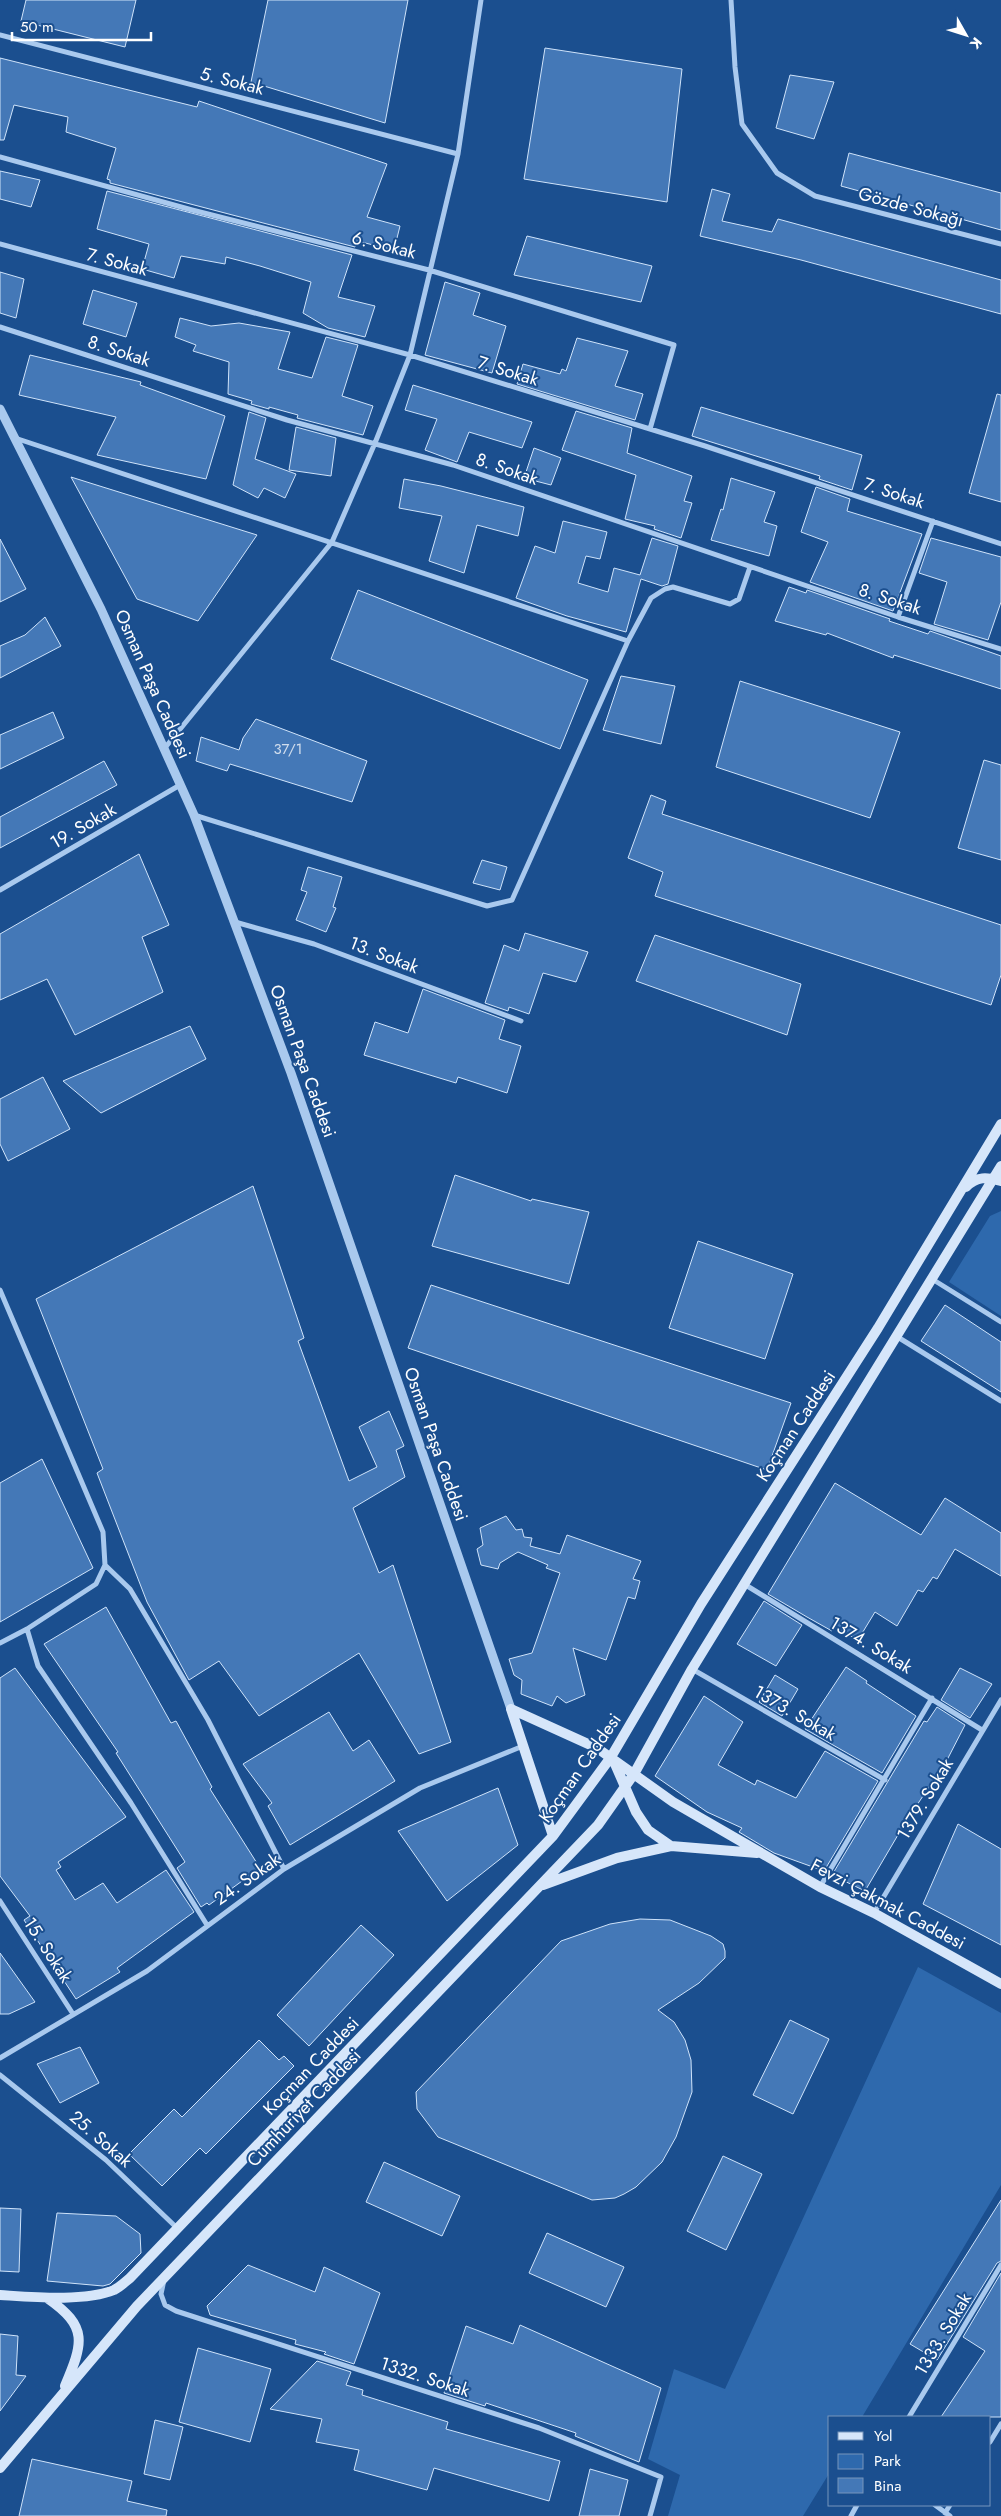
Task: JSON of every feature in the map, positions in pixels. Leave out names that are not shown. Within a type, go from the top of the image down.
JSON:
[{"type":"main road","name":"Koçman Caddesi","points":[[0,2296],[47,2298],[91,2295],[114,2290],[130,2278],[553,1836],[612,1757],[701,1604],[878,1328],[1001,1124]]},
{"type":"main road","name":"Koçman Caddesi","points":[[634,1774],[692,1670],[896,1336],[997,1180],[1001,1166]]},
{"type":"main road","points":[[956,1199],[972,1180],[981,1178],[997,1180]]},
{"type":"main road","name":"Osman Paşa Caddesi","points":[[511,1709],[553,1836]]},
{"type":"main road","name":"Fevzi Çakmak Caddesi","points":[[511,1709],[612,1757],[673,1802],[820,1887],[874,1913],[1001,1984]]},
{"type":"main road","points":[[612,1757],[624,1789],[648,1830],[671,1846]]},
{"type":"main road","name":"Cumhuriyet Caddesi","points":[[0,2468],[137,2306],[598,1826],[634,1774]]},
{"type":"main road","points":[[539,1887],[617,1858],[671,1846],[761,1853]]},
{"type":"main road","points":[[47,2298],[65,2310],[78,2330],[79,2343],[75,2362],[62,2394]]},
{"type":"street","points":[[164,749],[332,542],[375,444],[410,355],[428,270],[458,154],[481,0]]},
{"type":"street","name":"Gözde Sokağı","points":[[731,0],[735,66],[742,124],[777,173],[815,196],[1001,244]]},
{"type":"street","name":"5. Sokak","points":[[0,35],[458,154]]},
{"type":"street","name":"6. Sokak","points":[[0,157],[202,213],[428,270],[674,345],[650,429]]},
{"type":"street","name":"7. Sokak","points":[[0,244],[410,355],[650,429],[1001,544]]},
{"type":"street","name":"8. Sokak","points":[[0,327],[287,420],[453,465],[898,617],[1001,649]]},
{"type":"street","name":"Osman Paşa Caddesi","points":[[0,409],[100,608],[194,815],[291,1073],[511,1709]]},
{"type":"street","points":[[14,438],[628,641]]},
{"type":"street","points":[[898,617],[933,521]]},
{"type":"street","points":[[194,815],[487,906],[512,900],[628,641],[651,598],[658,592],[674,587],[730,604],[739,598],[750,567]]},
{"type":"street","name":"19. Sokak","points":[[0,890],[180,785]]},
{"type":"street","name":"13. Sokak","points":[[235,922],[314,944],[521,1021]]},
{"type":"street","points":[[932,1279],[1001,1322]]},
{"type":"street","points":[[0,1290],[103,1532],[105,1565],[96,1584],[27,1629],[0,1643]]},
{"type":"street","points":[[896,1336],[1001,1401]]},
{"type":"street","points":[[105,1565],[130,1589],[203,1712],[284,1869]]},
{"type":"street","name":"1374. Sokak","points":[[744,1584],[982,1730]]},
{"type":"street","points":[[27,1629],[38,1666],[131,1803],[207,1924]]},
{"type":"street","name":"1373. Sokak","points":[[692,1670],[884,1780]]},
{"type":"street","points":[[820,1887],[932,1698]]},
{"type":"street","name":"1379. Sokak","points":[[874,1913],[1001,1700]]},
{"type":"street","name":"24. Sokak","points":[[0,2058],[146,1970],[284,1869],[420,1788],[523,1746]]},
{"type":"street","name":"15. Sokak","points":[[0,1901],[73,2014]]},
{"type":"street","name":"25. Sokak","points":[[0,2075],[106,2160],[178,2230]]},
{"type":"street","name":"1333. Sokak","points":[[910,2416],[1001,2265]]},
{"type":"street","name":"1332. Sokak","points":[[164,2278],[161,2294],[165,2305],[176,2311],[540,2428],[661,2477],[650,2516]]},
{"type":"street","points":[[991,2440],[1001,2424]]},
{"type":"street","points":[[936,2506],[948,2514]]},
{"type":"green space","points":[[1001,1211],[1001,1316],[949,1282],[990,1216]]},
{"type":"green space","points":[[918,1967],[1001,2013],[1001,2185],[863,2416],[828,2416],[828,2475],[803,2516],[668,2516],[680,2475],[648,2459],[674,2369],[725,2389]]},
{"type":"building","points":[[26,0],[136,0],[125,47],[21,21]]},
{"type":"building","points":[[268,0],[408,0],[385,123],[251,82]]},
{"type":"building","points":[[545,48],[682,69],[667,202],[524,179]]},
{"type":"building","points":[[0,58],[197,107],[199,101],[387,164],[367,217],[400,226],[394,250],[357,241],[355,247],[110,183],[110,180],[107,179],[116,148],[66,132],[68,117],[14,105],[4,140],[0,140]]},
{"type":"building","points":[[790,75],[834,82],[814,139],[776,128]]},
{"type":"building","points":[[849,153],[1001,193],[1001,230],[841,186]]},
{"type":"building","points":[[0,171],[40,180],[31,207],[0,199]]},
{"type":"building","points":[[712,189],[730,194],[722,221],[772,232],[778,219],[1001,280],[1001,314],[801,260],[700,236]]},
{"type":"building","points":[[107,191],[352,255],[338,297],[375,306],[365,337],[328,328],[303,313],[311,282],[260,266],[226,257],[225,264],[181,256],[174,278],[142,269],[149,244],[97,229]]},
{"type":"building","points":[[527,236],[652,266],[641,302],[514,275]]},
{"type":"building","points":[[0,272],[24,279],[16,318],[0,313]]},
{"type":"building","points":[[445,282],[480,293],[473,315],[506,326],[492,373],[425,355]]},
{"type":"building","points":[[93,290],[137,303],[126,337],[83,324]]},
{"type":"building","points":[[180,318],[211,326],[239,323],[290,332],[278,369],[312,378],[326,337],[358,345],[342,396],[373,406],[363,435],[297,418],[298,415],[251,404],[252,401],[228,394],[229,362],[193,351],[196,345],[175,337]]},
{"type":"building","points":[[577,338],[628,351],[615,386],[643,394],[635,420],[517,384],[523,364],[560,374],[562,369],[566,371]]},
{"type":"building","points":[[30,355],[141,382],[140,385],[225,416],[206,479],[97,455],[116,417],[19,395]]},
{"type":"building","points":[[413,385],[532,422],[522,448],[469,432],[457,462],[425,450],[437,419],[405,410]]},
{"type":"building","points":[[997,394],[1001,395],[1001,502],[969,493]]},
{"type":"building","points":[[701,407],[862,455],[852,490],[819,479],[820,476],[692,436]]},
{"type":"building","points":[[576,411],[632,428],[627,453],[692,476],[684,501],[692,503],[681,538],[654,529],[655,526],[625,519],[636,475],[562,450]]},
{"type":"building","points":[[249,412],[266,418],[255,459],[296,474],[285,498],[264,488],[258,498],[233,485]]},
{"type":"building","points":[[296,427],[336,438],[331,476],[289,470]]},
{"type":"building","points":[[534,448],[561,458],[551,485],[524,478]]},
{"type":"building","points":[[71,477],[257,535],[198,621],[137,599]]},
{"type":"building","points":[[731,478],[775,492],[764,522],[777,526],[769,556],[711,540],[721,509],[723,510]]},
{"type":"building","points":[[404,479],[441,486],[524,507],[518,536],[477,525],[464,573],[429,561],[442,516],[399,508]]},
{"type":"building","points":[[816,487],[850,499],[847,511],[922,534],[893,611],[810,582],[828,542],[801,532]]},
{"type":"building","points":[[563,521],[607,532],[600,559],[586,556],[578,583],[608,592],[614,568],[640,575],[652,538],[678,546],[668,584],[662,586],[641,579],[626,632],[567,616],[516,598],[535,546],[555,553]]},
{"type":"building","points":[[931,538],[1001,557],[1001,602],[988,640],[934,624],[947,582],[919,573]]},
{"type":"building","points":[[0,539],[26,589],[0,602]]},
{"type":"building","points":[[789,587],[806,593],[807,590],[890,619],[889,621],[928,634],[930,631],[1001,656],[1001,689],[894,655],[893,658],[827,633],[826,635],[775,621]]},
{"type":"building","points":[[358,590],[588,680],[560,749],[331,659]]},
{"type":"building","points":[[45,617],[61,646],[0,678],[0,646],[25,635]]},
{"type":"building","points":[[621,676],[675,686],[661,744],[603,730]]},
{"type":"building","points":[[740,681],[900,732],[870,818],[716,767]]},
{"type":"building","points":[[53,712],[64,738],[0,769],[0,735]]},
{"type":"building","points":[[256,719],[367,761],[352,802],[230,764],[227,771],[196,761],[201,737],[239,750],[243,738]]},
{"type":"building","points":[[984,760],[1001,765],[1001,860],[958,848]]},
{"type":"building","points":[[104,761],[117,785],[0,848],[0,817]]},
{"type":"building","points":[[651,795],[666,801],[662,814],[1001,925],[1001,975],[991,1005],[655,896],[663,872],[628,858]]},
{"type":"building","points":[[139,854],[169,925],[142,937],[163,992],[75,1035],[47,979],[0,1000],[0,934]]},
{"type":"building","points":[[482,860],[507,867],[500,890],[473,883]]},
{"type":"building","points":[[308,867],[342,877],[333,907],[336,908],[326,932],[296,920],[307,892],[301,890]]},
{"type":"building","points":[[525,933],[588,952],[576,982],[543,973],[529,1014],[509,1007],[508,1011],[485,1003],[504,945],[519,951]]},
{"type":"building","points":[[655,935],[801,984],[787,1035],[636,981]]},
{"type":"building","points":[[423,989],[505,1020],[499,1039],[521,1046],[507,1093],[458,1077],[456,1083],[364,1055],[375,1022],[408,1033]]},
{"type":"building","points":[[190,1026],[206,1059],[101,1113],[63,1081]]},
{"type":"building","points":[[43,1077],[70,1129],[8,1161],[0,1144],[0,1099]]},
{"type":"building","points":[[455,1175],[531,1201],[532,1199],[589,1212],[569,1284],[432,1246]]},
{"type":"building","points":[[253,1186],[304,1338],[298,1341],[349,1481],[377,1467],[359,1427],[389,1411],[404,1446],[396,1450],[405,1477],[353,1508],[379,1573],[393,1565],[451,1742],[419,1754],[359,1653],[259,1716],[219,1661],[189,1680],[147,1602],[97,1473],[103,1469],[36,1299]]},
{"type":"building","points":[[698,1241],[793,1274],[765,1359],[669,1328]]},
{"type":"building","points":[[431,1285],[791,1403],[767,1470],[408,1348]]},
{"type":"building","points":[[945,1305],[1001,1342],[1001,1392],[921,1341]]},
{"type":"building","points":[[42,1459],[93,1568],[0,1622],[0,1483]]},
{"type":"building","points":[[835,1483],[921,1535],[945,1498],[1001,1533],[1001,1576],[955,1549],[937,1579],[933,1577],[923,1592],[918,1590],[897,1626],[875,1612],[858,1640],[834,1627],[832,1631],[807,1617],[768,1594]]},
{"type":"building","points":[[506,1516],[516,1530],[522,1529],[524,1537],[532,1538],[530,1546],[560,1554],[567,1535],[641,1561],[633,1579],[640,1581],[635,1599],[628,1597],[606,1660],[573,1648],[585,1695],[566,1703],[557,1696],[552,1706],[521,1694],[522,1680],[514,1675],[509,1659],[532,1653],[560,1573],[546,1568],[548,1565],[518,1552],[500,1563],[498,1569],[481,1565],[477,1549],[483,1545],[480,1528]]},
{"type":"building","points":[[764,1601],[802,1625],[776,1666],[737,1644]]},
{"type":"building","points":[[106,1607],[171,1723],[176,1721],[212,1787],[210,1789],[260,1868],[209,1905],[207,1903],[201,1907],[177,1868],[185,1862],[116,1753],[118,1752],[44,1644]]},
{"type":"building","points":[[846,1667],[867,1681],[866,1683],[916,1716],[882,1773],[805,1729]]},
{"type":"building","points":[[15,1668],[126,1817],[58,1862],[61,1867],[56,1870],[75,1900],[103,1883],[117,1903],[166,1870],[194,1912],[117,1968],[120,1972],[76,1999],[24,1920],[30,1916],[0,1876],[0,1678]]},
{"type":"building","points":[[960,1668],[992,1684],[970,1718],[941,1700]]},
{"type":"building","points":[[775,1675],[798,1689],[782,1716],[759,1702]]},
{"type":"building","points":[[704,1696],[743,1722],[718,1765],[755,1785],[757,1780],[796,1798],[825,1751],[878,1781],[824,1871],[774,1853],[739,1832],[742,1828],[707,1812],[655,1776]]},
{"type":"building","points":[[937,1707],[965,1725],[947,1760],[905,1823],[865,1891],[832,1875],[924,1721],[927,1722]]},
{"type":"building","points":[[329,1712],[353,1751],[369,1740],[395,1781],[290,1845],[268,1806],[272,1803],[243,1764]]},
{"type":"building","points":[[498,1788],[518,1845],[447,1901],[398,1831]]},
{"type":"building","points":[[958,1824],[1001,1849],[1001,1945],[923,1904]]},
{"type":"building","points":[[640,1919],[670,1920],[711,1936],[723,1944],[725,1951],[725,1958],[699,1983],[658,2010],[674,2022],[685,2040],[691,2060],[692,2092],[676,2137],[662,2162],[636,2187],[624,2194],[615,2198],[592,2200],[438,2137],[417,2109],[416,2092],[561,1941],[610,1924]]},
{"type":"building","points":[[361,1925],[394,1955],[309,2046],[277,2015]]},
{"type":"building","points":[[0,1953],[35,2002],[9,2014],[0,2014]]},
{"type":"building","points":[[790,2020],[829,2039],[793,2114],[753,2095]]},
{"type":"building","points":[[259,2040],[279,2060],[284,2056],[294,2066],[206,2154],[200,2148],[162,2186],[129,2154],[174,2109],[182,2117]]},
{"type":"building","points":[[80,2047],[99,2083],[60,2103],[37,2064]]},
{"type":"building","points":[[723,2156],[762,2174],[726,2250],[687,2231]]},
{"type":"building","points":[[384,2162],[460,2196],[442,2236],[366,2202]]},
{"type":"building","points":[[1001,2200],[1001,2261],[997,2263],[937,2360],[910,2344]]},
{"type":"building","points":[[0,2208],[21,2209],[19,2272],[0,2271]]},
{"type":"building","points":[[57,2213],[116,2216],[140,2234],[141,2253],[110,2284],[103,2286],[47,2281]]},
{"type":"building","points":[[547,2233],[624,2267],[606,2307],[529,2273]]},
{"type":"building","points":[[248,2265],[315,2292],[324,2267],[380,2293],[354,2364],[324,2354],[326,2352],[295,2344],[296,2340],[210,2315],[207,2306]]},
{"type":"building","points":[[1001,2273],[1001,2417],[942,2416],[985,2351],[963,2337]]},
{"type":"building","points":[[520,2325],[661,2388],[639,2462],[575,2436],[576,2433],[486,2403],[485,2406],[444,2393],[466,2326],[513,2344]]},
{"type":"building","points":[[0,2334],[18,2336],[16,2375],[26,2376],[0,2411]]},
{"type":"building","points":[[198,2348],[271,2369],[250,2442],[179,2422]]},
{"type":"building","points":[[317,2361],[351,2372],[346,2385],[363,2390],[362,2395],[448,2422],[446,2429],[560,2461],[549,2501],[434,2468],[427,2490],[354,2470],[359,2450],[316,2442],[322,2419],[270,2409]]},
{"type":"building","points":[[155,2420],[183,2427],[170,2480],[144,2474]]},
{"type":"building","points":[[32,2459],[132,2481],[127,2501],[167,2510],[166,2516],[19,2516]]},
{"type":"building","points":[[590,2469],[628,2480],[619,2516],[579,2516]]}]
